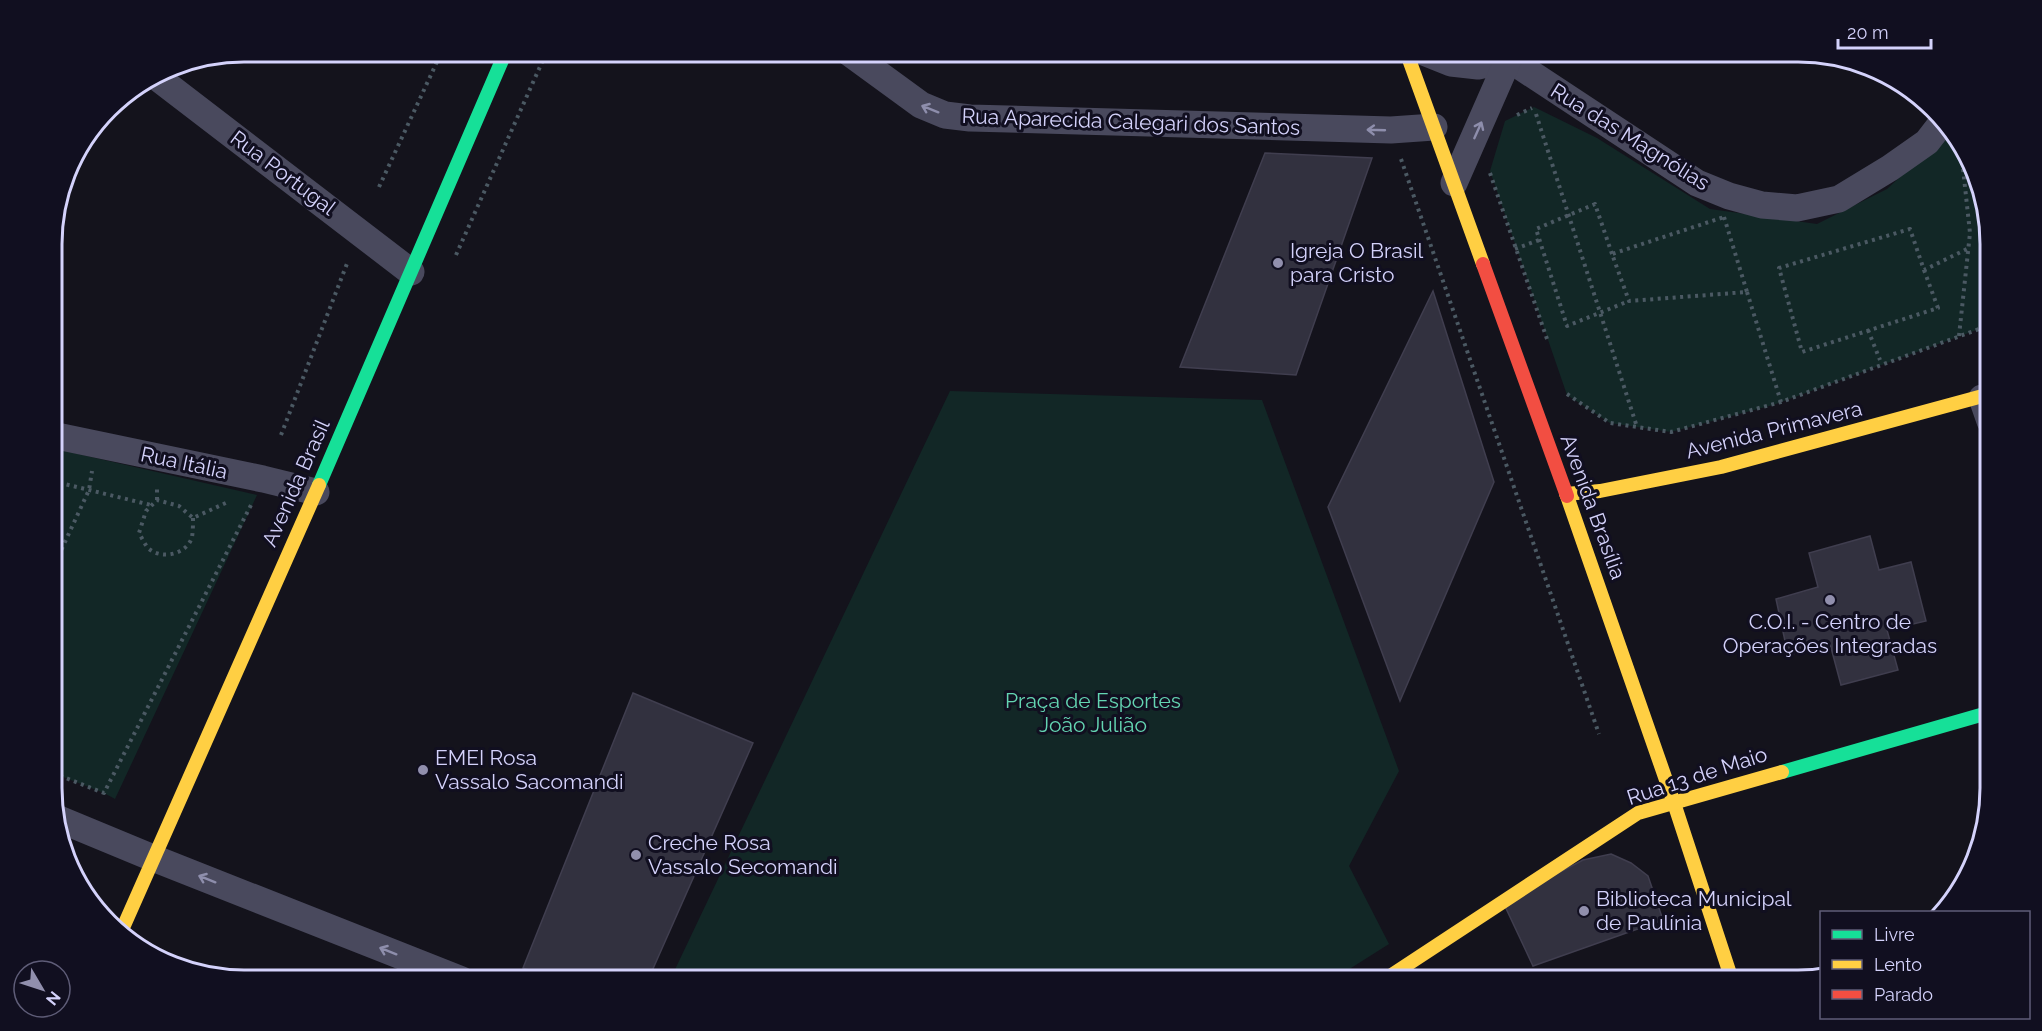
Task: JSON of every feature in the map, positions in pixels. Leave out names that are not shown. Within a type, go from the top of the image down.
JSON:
[{"type":"street","name":"Avenida Brasil","points":[[124,924],[316,492],[502,61]]},
{"type":"street","name":"Rua Aparecida Calegari dos Santos","points":[[861,61],[921,105],[945,115],[970,118],[1391,130],[1434,127]]},
{"type":"street","name":"Avenida Brasília","points":[[1410,61],[1674,802],[1728,969]]},
{"type":"street","points":[[1446,61],[1478,66],[1493,61]]},
{"type":"street","points":[[1454,183],[1507,61]]},
{"type":"street","name":"Rua das Magnólias","points":[[1519,61],[1697,183],[1762,206],[1797,208],[1839,199],[1927,142],[1938,128]]},
{"type":"street","name":"Rua Portugal","points":[[162,81],[411,272]]},
{"type":"street","name":"Avenida Primavera","points":[[1566,495],[1600,491],[1721,468],[1980,406]]},
{"type":"street","name":"Rua Itália","points":[[62,437],[316,492]]},
{"type":"street","name":"Rua 13 de Maio","points":[[1400,969],[1638,813],[1980,715]]},
{"type":"street","points":[[65,822],[436,970]]},
{"type":"path","points":[[379,187],[437,61]]},
{"type":"path","points":[[1534,107],[1545,113]]},
{"type":"path","points":[[1515,116],[1534,107]]},
{"type":"path","points":[[1534,107],[1637,427]]},
{"type":"path","points":[[1391,130],[1599,734]]},
{"type":"path","points":[[1959,336],[1970,233],[1963,165]]},
{"type":"path","points":[[1490,171],[1548,339]]},
{"type":"path","points":[[1629,301],[1595,204],[1536,229],[1567,326],[1629,301],[1747,292]]},
{"type":"path","points":[[1612,254],[1724,217],[1781,402]]},
{"type":"path","points":[[1910,229],[1924,270],[1938,309],[1802,352],[1779,268],[1910,229]]},
{"type":"path","points":[[1924,270],[1969,248]]},
{"type":"path","points":[[281,435],[351,254]]},
{"type":"path","points":[[1563,384],[1567,395],[1610,423],[1671,432],[1781,402],[1980,329]]},
{"type":"path","points":[[1868,330],[1880,360]]},
{"type":"path","points":[[61,550],[89,490],[92,469]]},
{"type":"path","points":[[62,483],[152,506]]},
{"type":"path","points":[[61,776],[104,793],[257,495]]},
{"type":"path","points":[[157,500],[178,506],[193,518],[192,536],[188,545],[175,553],[160,555],[148,548],[139,533],[146,511],[157,500]]},
{"type":"path","points":[[193,518],[230,501]]},
{"type":"green space","points":[[1534,107],[1597,138],[1710,209],[1817,224],[1887,189],[1945,136],[1967,174],[1979,219],[1980,329],[1773,405],[1671,432],[1610,423],[1567,395],[1490,171],[1505,121]]},
{"type":"green space","name":"Praça de Esportes João Julião","points":[[950,391],[1262,400],[1399,771],[1349,866],[1389,944],[1349,969],[675,970]]},
{"type":"green space","points":[[62,450],[257,495],[115,799],[61,776]]},
{"type":"building","name":"Igreja O Brasil para Cristo","points":[[1265,153],[1372,158],[1296,375],[1180,367]]},
{"type":"building","points":[[1433,291],[1494,482],[1400,701],[1328,507]]},
{"type":"building","points":[[1870,536],[1879,570],[1911,562],[1926,621],[1887,630],[1898,670],[1841,685],[1830,644],[1788,655],[1776,599],[1818,587],[1809,553]]},
{"type":"building","name":"Creche Rosa Vassalo Secomandi","points":[[633,693],[753,743],[653,970],[523,968]]},
{"type":"building","name":"Biblioteca Municipal de Paulínia","points":[[1611,854],[1631,863],[1648,876],[1663,920],[1533,966],[1503,902],[1583,860]]},
{"type":"traffic: fast","points":[[319,485],[502,61]]},
{"type":"traffic: fast","points":[[1782,772],[1980,715]]},
{"type":"traffic: slow","points":[[1410,61],[1483,264]]},
{"type":"traffic: slow","points":[[1566,494],[1600,491],[1721,467],[1980,397]]},
{"type":"traffic: slow","points":[[124,924],[319,485]]},
{"type":"traffic: slow","points":[[1567,496],[1674,803],[1728,969]]},
{"type":"traffic: slow","points":[[1400,969],[1638,813],[1782,772]]},
{"type":"traffic: jam","points":[[1483,264],[1567,496]]},
{"type":"place","name":"Igreja O Brasil para Cristo","points":[[1278,263]]},
{"type":"place","name":"C.O.I. - Centro de Operações Integradas","points":[[1830,600]]},
{"type":"place","name":"EMEI Rosa Vassalo Sacomandi","points":[[423,770]]},
{"type":"place","name":"Creche Rosa Vassalo Secomandi","points":[[636,855]]},
{"type":"place","name":"Biblioteca Municipal de Paulínia","points":[[1584,911]]}]
